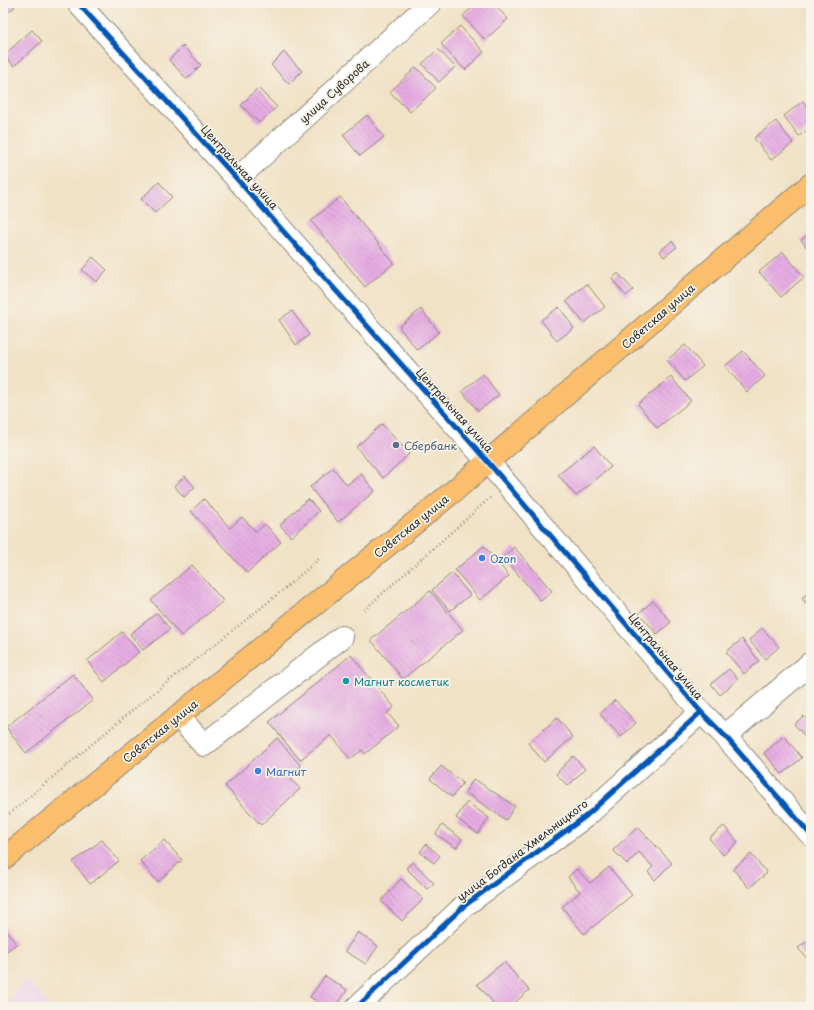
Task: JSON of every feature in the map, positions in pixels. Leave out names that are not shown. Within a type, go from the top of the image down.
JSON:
[{"type":"highway","name":"Советская улица","points":[[3,859],[488,462],[811,184]]},
{"type":"street","name":"Центральная улица","points":[[78,3],[237,179],[488,462],[701,712],[725,736],[811,835]]},
{"type":"street","name":"улица Суворова","points":[[237,179],[430,3]]},
{"type":"street","points":[[178,716],[204,745],[342,637]]},
{"type":"street","points":[[725,736],[811,662]]},
{"type":"street","name":"улица Богдана Хмельницкого","points":[[357,1007],[464,906],[586,816],[701,712]]},
{"type":"path","points":[[364,610],[507,484]]},
{"type":"path","points":[[3,819],[135,708],[320,558]]},
{"type":"shaded area","points":[[25,978],[51,1007],[6,1007]]},
{"type":"building","points":[[3,3],[12,3],[15,7],[3,16]]},
{"type":"building","points":[[477,3],[493,3],[508,19],[485,40],[463,16]]},
{"type":"building","points":[[460,26],[484,52],[465,70],[441,44]]},
{"type":"building","points":[[32,30],[42,41],[14,66],[4,55]]},
{"type":"building","points":[[183,46],[201,65],[187,79],[169,60]]},
{"type":"building","points":[[438,49],[455,67],[439,82],[422,64]]},
{"type":"building","points":[[284,52],[302,71],[289,84],[271,65]]},
{"type":"building","points":[[416,67],[436,88],[410,112],[390,92]]},
{"type":"building","points":[[258,88],[277,107],[259,123],[241,105]]},
{"type":"building","points":[[803,101],[811,111],[811,127],[799,136],[784,116]]},
{"type":"building","points":[[367,115],[384,137],[360,156],[343,135]]},
{"type":"building","points":[[776,121],[793,143],[771,160],[754,138]]},
{"type":"building","points":[[159,182],[172,197],[155,213],[141,199]]},
{"type":"building","points":[[340,197],[394,263],[365,287],[311,221]]},
{"type":"building","points":[[811,232],[811,253],[801,240]]},
{"type":"building","points":[[672,241],[677,247],[664,257],[660,251]]},
{"type":"building","points":[[783,252],[804,277],[781,297],[759,272]]},
{"type":"building","points":[[93,257],[107,270],[96,282],[82,270]]},
{"type":"building","points":[[618,273],[633,290],[626,296],[612,279]]},
{"type":"building","points":[[587,284],[605,307],[584,323],[566,301]]},
{"type":"building","points":[[559,307],[574,328],[557,341],[541,320]]},
{"type":"building","points":[[421,309],[439,332],[417,350],[399,327]]},
{"type":"building","points":[[292,311],[309,335],[296,345],[279,320]]},
{"type":"building","points":[[685,345],[703,366],[685,381],[667,360]]},
{"type":"building","points":[[743,351],[765,376],[747,392],[725,366]]},
{"type":"building","points":[[483,374],[499,395],[478,411],[462,391]]},
{"type":"building","points":[[671,377],[691,401],[657,428],[638,404]]},
{"type":"building","points":[[382,424],[409,454],[383,478],[356,447]]},
{"type":"building","points":[[594,446],[611,467],[576,496],[558,475]]},
{"type":"building","points":[[333,468],[347,485],[361,474],[375,491],[338,522],[310,487]]},
{"type":"building","points":[[185,476],[195,487],[184,497],[174,486]]},
{"type":"building","points":[[204,499],[230,528],[242,517],[256,532],[265,524],[281,542],[247,573],[191,511]]},
{"type":"building","points":[[308,499],[319,511],[291,537],[280,525]]},
{"type":"building","points":[[484,546],[509,576],[480,600],[455,570]]},
{"type":"building","points":[[514,547],[552,591],[541,601],[503,557]]},
{"type":"building","points":[[192,565],[223,601],[181,636],[151,600]]},
{"type":"building","points":[[452,573],[470,595],[450,611],[432,590]]},
{"type":"building","points":[[811,590],[811,609],[802,598]]},
{"type":"building","points":[[430,591],[463,630],[403,679],[371,640]]},
{"type":"building","points":[[653,601],[671,622],[657,634],[639,613]]},
{"type":"building","points":[[157,613],[170,629],[143,650],[130,634]]},
{"type":"building","points":[[762,628],[779,647],[765,659],[749,640]]},
{"type":"building","points":[[122,632],[139,652],[104,682],[87,661]]},
{"type":"building","points":[[742,639],[759,661],[744,674],[726,652]]},
{"type":"building","name":"Магнит косметик","points":[[351,655],[394,707],[387,713],[399,726],[365,754],[362,750],[350,759],[331,735],[300,760],[269,722]]},
{"type":"building","points":[[729,669],[738,679],[720,695],[711,684]]},
{"type":"building","points":[[73,674],[93,700],[26,753],[6,727]]},
{"type":"building","points":[[615,700],[636,723],[621,737],[600,714]]},
{"type":"building","points":[[804,716],[811,724],[811,743],[794,724]]},
{"type":"building","points":[[557,718],[573,737],[544,762],[528,743]]},
{"type":"building","points":[[784,736],[802,758],[782,774],[764,753]]},
{"type":"building","points":[[277,738],[301,766],[289,777],[300,789],[261,825],[225,786]]},
{"type":"building","points":[[573,756],[585,769],[568,786],[556,774]]},
{"type":"building","points":[[441,766],[463,783],[452,797],[430,779]]},
{"type":"building","points":[[474,779],[515,806],[506,820],[465,792]]},
{"type":"building","points":[[467,802],[489,818],[478,834],[456,818]]},
{"type":"building","points":[[442,825],[462,839],[456,848],[436,834]]},
{"type":"building","points":[[724,826],[738,842],[723,855],[709,838]]},
{"type":"building","points":[[638,827],[672,863],[655,880],[648,872],[653,867],[639,852],[627,864],[613,850]]},
{"type":"building","points":[[102,840],[119,861],[90,884],[73,862]]},
{"type":"building","points":[[164,840],[182,860],[158,882],[140,861]]},
{"type":"building","points":[[426,844],[440,856],[434,863],[420,852]]},
{"type":"building","points":[[751,854],[767,873],[749,888],[733,869]]},
{"type":"building","points":[[413,862],[434,883],[427,889],[406,868]]},
{"type":"building","points":[[609,867],[632,895],[584,934],[562,907],[580,892],[568,877],[577,869],[590,883]]},
{"type":"building","points":[[401,879],[423,899],[402,921],[381,901]]},
{"type":"building","points":[[3,926],[16,944],[3,954]]},
{"type":"building","points":[[358,932],[378,946],[366,964],[345,951]]},
{"type":"building","points":[[811,938],[811,963],[798,948]]},
{"type":"building","points":[[504,962],[529,990],[510,1007],[497,1007],[477,984]]},
{"type":"building","points":[[325,976],[347,990],[336,1007],[325,1007],[310,997]]},
{"type":"cycle path","points":[[78,3],[237,179],[488,462],[701,712],[725,736],[811,835]]},
{"type":"cycle path","points":[[357,1007],[464,906],[586,816],[701,712]]},
{"type":"place","name":"Сбербанк","points":[[396,445]]},
{"type":"place","name":"Ozon","points":[[482,558]]},
{"type":"place","name":"Магнит косметик","points":[[346,681]]},
{"type":"place","name":"Магнит","points":[[258,771]]}]
